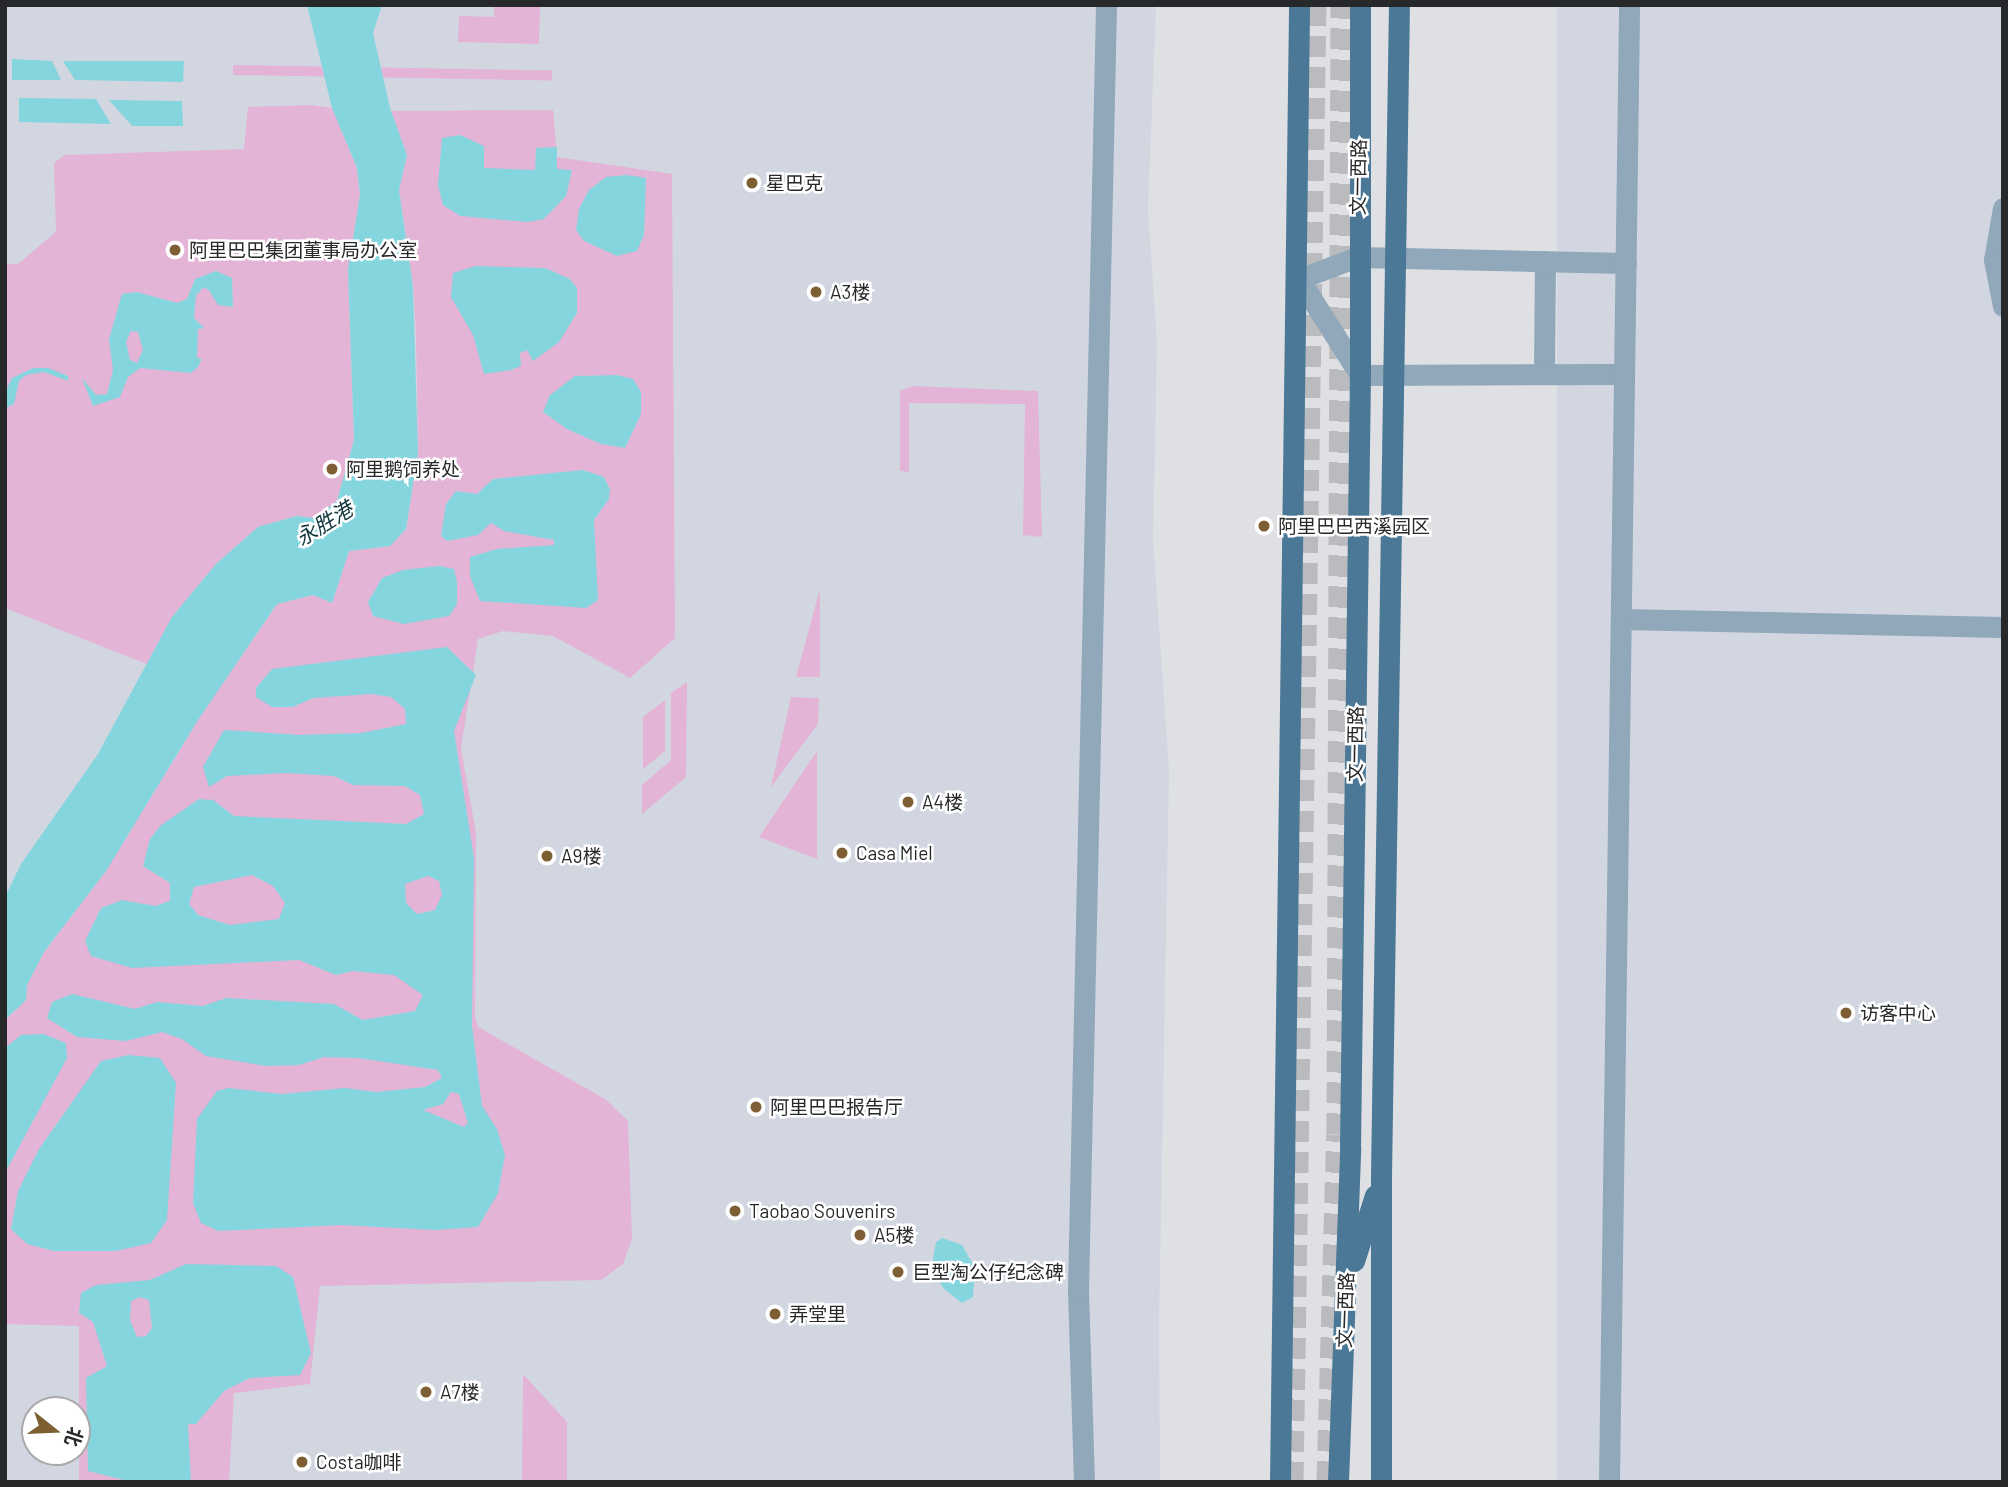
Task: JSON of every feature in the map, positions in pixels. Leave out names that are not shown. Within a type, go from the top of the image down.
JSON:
[{"type":"main road","points":[[1280,1482],[1299,279],[1299,5]]},
{"type":"main road","name":"文一西路","points":[[1338,1482],[1346,1286],[1360,375],[1357,257],[1360,5]]},
{"type":"main road","points":[[1381,1482],[1381,1175],[1399,5]]},
{"type":"main road","points":[[1346,1286],[1381,1175]]},
{"type":"street","points":[[1084,1482],[1078,1289],[1106,5]]},
{"type":"street","points":[[1609,1482],[1629,5]]},
{"type":"street","points":[[2003,208],[1994,260],[2003,306]]},
{"type":"street","points":[[1624,374],[1544,372],[1360,375],[1299,279],[1357,257],[1626,263]]},
{"type":"street","points":[[1544,372],[1545,261]]},
{"type":"street","points":[[1620,619],[2003,627]]},
{"type":"shaded area","points":[[5,5],[1156,5],[1148,209],[1157,344],[1153,539],[1169,771],[1159,1326],[1160,1482],[5,1482]]},
{"type":"shaded area","points":[[494,5],[540,5],[539,44],[458,42],[459,16],[494,17]]},
{"type":"shaded area","points":[[1557,5],[2003,5],[2003,1482],[1557,1482]]},
{"type":"shaded area","points":[[233,65],[552,71],[552,81],[233,75]]},
{"type":"shaded area","points":[[312,105],[332,108],[357,168],[360,195],[348,270],[354,440],[337,501],[314,518],[296,516],[258,527],[216,564],[172,617],[149,665],[5,608],[5,264],[18,264],[56,232],[54,163],[65,155],[244,149],[248,107]]},
{"type":"shaded area","points":[[553,110],[557,157],[672,174],[675,638],[630,678],[553,636],[503,631],[478,639],[461,748],[476,833],[475,1015],[478,1027],[605,1099],[628,1121],[632,1239],[623,1264],[601,1280],[320,1286],[310,1384],[234,1393],[229,1482],[79,1482],[79,1466],[91,1466],[91,1396],[79,1396],[79,1326],[5,1324],[5,1020],[26,1000],[27,985],[44,952],[106,871],[198,720],[277,604],[314,595],[332,603],[349,551],[390,546],[406,529],[418,453],[416,335],[413,286],[399,189],[407,155],[391,111]]},
{"type":"shaded area","points":[[912,386],[1038,391],[1042,537],[1023,535],[1025,404],[909,403],[909,472],[900,471],[900,391]]},
{"type":"shaded area","points":[[820,589],[820,677],[796,677]]},
{"type":"shaded area","points":[[687,682],[686,777],[642,814],[642,785],[671,760],[671,693]]},
{"type":"shaded area","points":[[791,697],[819,698],[818,724],[771,787]]},
{"type":"shaded area","points":[[665,700],[665,751],[643,769],[643,717]]},
{"type":"shaded area","points":[[817,751],[817,859],[759,837]]},
{"type":"shaded area","points":[[523,1374],[567,1422],[567,1482],[522,1482]]},
{"type":"water","name":"永胜港","points":[[307,5],[382,5],[373,33],[390,108],[407,155],[399,190],[413,286],[418,453],[406,529],[390,546],[349,551],[332,603],[313,595],[277,604],[198,720],[106,871],[44,952],[27,985],[26,1000],[5,1020],[5,897],[21,864],[98,754],[172,617],[216,564],[258,527],[297,516],[314,518],[337,501],[354,440],[348,270],[360,195],[357,168],[332,108]]},
{"type":"water","points":[[12,59],[52,61],[61,80],[12,80]]},
{"type":"water","points":[[63,61],[184,61],[183,82],[75,80]]},
{"type":"water","points":[[19,98],[96,99],[111,124],[19,122]]},
{"type":"water","points":[[109,100],[182,101],[183,126],[132,126]]},
{"type":"water","points":[[460,135],[484,146],[484,168],[535,170],[536,148],[557,147],[557,169],[572,170],[566,196],[544,219],[528,222],[460,216],[443,205],[438,185],[442,138]]},
{"type":"water","points":[[627,175],[646,178],[644,235],[637,251],[617,256],[584,241],[576,230],[579,209],[589,190],[606,177]]},
{"type":"water","points":[[476,266],[545,268],[570,279],[577,288],[577,313],[559,342],[533,361],[527,350],[520,353],[521,366],[484,374],[473,335],[451,297],[453,273]]},
{"type":"water","points":[[216,271],[232,278],[233,307],[218,305],[208,289],[203,288],[196,295],[194,318],[204,328],[198,329],[197,358],[202,359],[198,367],[191,373],[140,368],[128,377],[120,397],[93,406],[82,378],[96,395],[107,394],[113,370],[109,339],[122,294],[137,292],[177,303],[187,299],[195,279]],"holes":[[[131,331],[138,332],[143,350],[137,363],[130,360],[126,342]]]},
{"type":"water","points":[[33,368],[48,368],[68,376],[68,381],[44,372],[26,375],[19,381],[14,404],[6,408],[6,390],[12,378]]},
{"type":"water","points":[[617,375],[633,379],[641,392],[641,414],[625,448],[601,444],[567,429],[543,412],[550,395],[575,376]]},
{"type":"water","points":[[583,470],[604,477],[610,489],[609,499],[594,520],[598,600],[586,608],[480,601],[470,576],[470,557],[497,549],[554,545],[554,540],[504,531],[491,523],[478,535],[447,541],[441,536],[446,504],[456,491],[477,494],[493,479]]},
{"type":"water","points":[[439,566],[454,569],[457,582],[457,604],[449,616],[404,624],[373,616],[368,602],[382,578],[403,570]]},
{"type":"water","points":[[447,647],[476,675],[454,731],[474,858],[472,1025],[482,1106],[497,1129],[505,1155],[498,1193],[478,1227],[435,1230],[342,1225],[218,1231],[201,1223],[193,1203],[197,1119],[217,1091],[228,1088],[282,1094],[345,1088],[376,1092],[425,1087],[442,1078],[438,1070],[358,1058],[324,1057],[299,1065],[266,1066],[206,1056],[182,1039],[162,1032],[126,1041],[77,1037],[47,1018],[52,1002],[72,994],[135,1009],[157,1002],[203,1006],[226,998],[334,1004],[363,1020],[415,1011],[423,995],[394,975],[353,971],[336,975],[299,960],[132,968],[91,956],[85,941],[101,908],[122,900],[155,906],[170,901],[170,883],[143,866],[150,839],[160,826],[199,799],[213,800],[234,816],[406,824],[424,814],[420,795],[405,786],[353,785],[334,776],[287,773],[227,776],[209,787],[203,767],[224,730],[300,735],[361,733],[406,724],[405,709],[391,697],[372,694],[313,698],[293,707],[272,707],[256,697],[256,688],[272,669]],"holes":[[[252,875],[273,886],[285,903],[279,919],[230,925],[198,915],[189,904],[194,887]],[[428,876],[439,881],[442,895],[435,910],[417,914],[406,903],[405,884]],[[451,1092],[459,1094],[468,1123],[464,1127],[423,1110],[443,1104]]]},
{"type":"water","points":[[43,1034],[66,1043],[67,1058],[5,1173],[5,1048],[21,1035]]},
{"type":"water","points":[[129,1055],[160,1058],[176,1083],[167,1220],[151,1243],[116,1251],[54,1251],[27,1244],[11,1229],[18,1191],[39,1149],[101,1061]]},
{"type":"water","points":[[942,1238],[962,1245],[975,1268],[973,1297],[962,1303],[943,1288],[932,1265],[936,1242]]},
{"type":"water","points":[[186,1264],[276,1266],[293,1277],[311,1353],[300,1375],[250,1378],[224,1391],[196,1424],[188,1424],[191,1482],[132,1482],[88,1471],[88,1466],[91,1466],[91,1396],[86,1396],[86,1378],[107,1366],[93,1322],[79,1313],[81,1293],[96,1285],[150,1280]],"holes":[[[140,1297],[149,1300],[152,1328],[146,1336],[137,1337],[130,1320],[131,1301]]]},
{"type":"tunnel","points":[[1293,1482],[1316,5]]},
{"type":"tunnel","points":[[1327,1482],[1337,1134],[1341,5]]},
{"type":"place","name":"星巴克","points":[[752,183]]},
{"type":"place","name":"阿里巴巴集团董事局办公室","points":[[175,250]]},
{"type":"place","name":"A3楼","points":[[816,292]]},
{"type":"place","name":"阿里鹅饲养处","points":[[332,469]]},
{"type":"place","name":"阿里巴巴西溪园区","points":[[1264,526]]},
{"type":"place","name":"A4楼","points":[[908,802]]},
{"type":"place","name":"Casa Miel","points":[[842,853]]},
{"type":"place","name":"A9楼","points":[[547,856]]},
{"type":"place","name":"访客中心","points":[[1846,1013]]},
{"type":"place","name":"阿里巴巴报告厅","points":[[756,1107]]},
{"type":"place","name":"Taobao Souvenirs","points":[[735,1211]]},
{"type":"place","name":"A5楼","points":[[860,1235]]},
{"type":"place","name":"巨型淘公仔纪念碑","points":[[898,1272]]},
{"type":"place","name":"弄堂里","points":[[775,1314]]},
{"type":"place","name":"A7楼","points":[[426,1392]]},
{"type":"place","name":"Costa咖啡","points":[[302,1462]]}]
